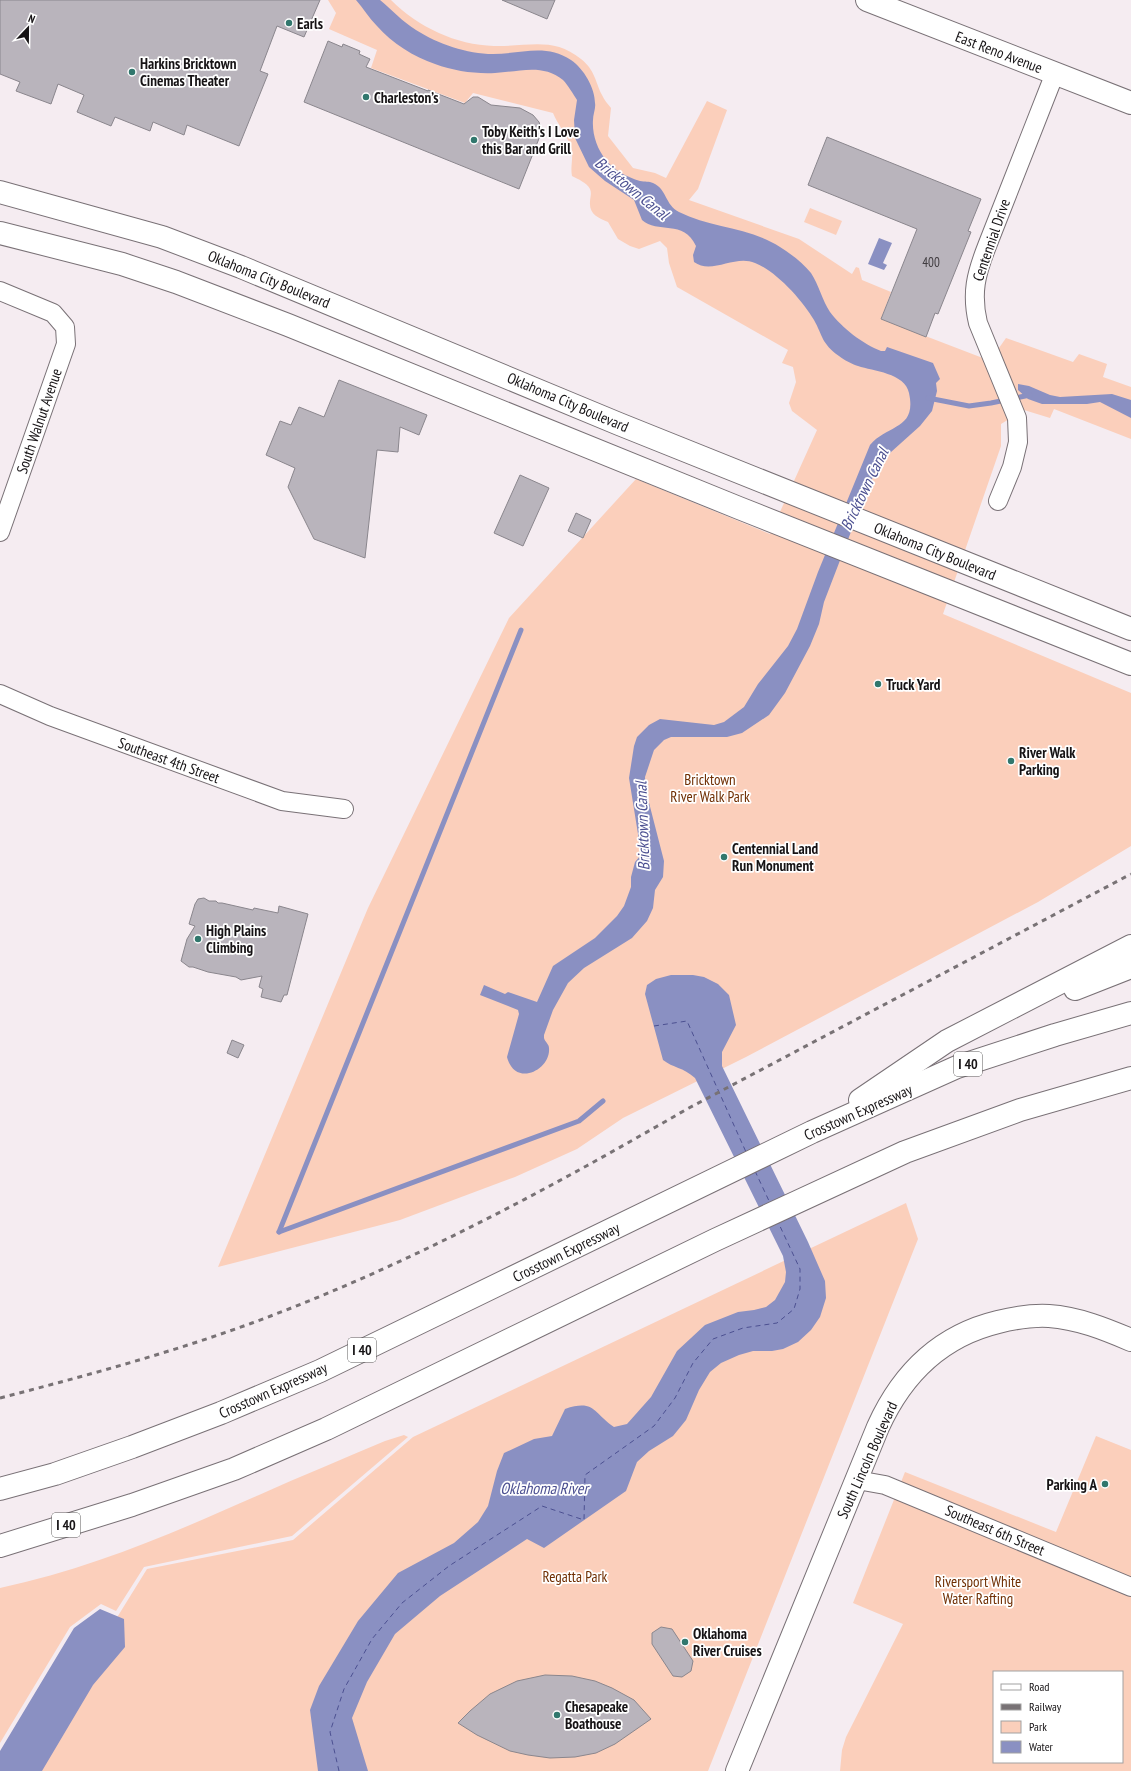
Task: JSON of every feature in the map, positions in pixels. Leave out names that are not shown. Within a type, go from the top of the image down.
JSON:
[{"type":"main road","name":"East Reno Avenue","points":[[867,0],[1131,103]]},
{"type":"main road","name":"Oklahoma City Boulevard","points":[[0,192],[162,237],[220,259],[619,424],[1131,630]]},
{"type":"main road","points":[[0,233],[122,264],[176,282],[288,324],[739,508],[1131,664]]},
{"type":"main road","points":[[812,1132],[946,1041],[1131,946]]},
{"type":"main road","points":[[946,1041],[1131,967]]},
{"type":"main road","name":"Crosstown Expressway","points":[[0,1489],[55,1474],[228,1410],[320,1371],[812,1132],[957,1067],[1055,1035],[1131,1013]]},
{"type":"main road","name":"I 40","points":[[0,1546],[132,1505],[234,1469],[326,1429],[715,1240],[905,1152],[1020,1110],[1131,1078]]},
{"type":"main road","name":"South Lincoln Boulevard","points":[[737,1771],[856,1480],[888,1406],[900,1387],[929,1356],[949,1342],[973,1330],[1012,1319],[1049,1316],[1096,1326],[1131,1340]]},
{"type":"street","name":"Centennial Drive","points":[[998,501],[1012,467],[1018,442],[1017,418],[978,323],[975,308],[975,283],[987,246],[1055,73]]},
{"type":"street","name":"South Walnut Avenue","points":[[0,291],[53,313],[65,327],[66,344],[0,532]]},
{"type":"street","name":"Southeast 4th Street","points":[[0,694],[50,716],[282,801],[344,809]]},
{"type":"street","name":"Southeast 6th Street","points":[[856,1480],[885,1484],[1131,1586]]},
{"type":"green space","name":"Bricktown River Walk Park","points":[[328,0],[391,0],[402,10],[425,26],[452,38],[480,45],[494,46],[550,45],[560,47],[571,52],[589,67],[603,97],[611,108],[608,136],[633,168],[655,173],[666,178],[707,101],[727,110],[698,189],[689,200],[799,239],[852,274],[856,267],[859,268],[862,280],[891,292],[881,319],[988,360],[1006,338],[1073,362],[1079,354],[1107,364],[1103,377],[1131,387],[1131,439],[1054,409],[1050,418],[1024,410],[1001,424],[1001,446],[943,614],[1131,693],[1131,846],[1038,902],[746,1057],[623,1118],[577,1149],[515,1177],[400,1220],[218,1267],[368,908],[509,618],[636,479],[770,534],[817,430],[792,411],[789,403],[796,382],[793,367],[782,363],[788,350],[677,287],[669,263],[667,248],[660,241],[639,249],[630,246],[618,239],[608,222],[593,213],[590,206],[590,189],[585,183],[572,176],[571,147],[553,113],[473,93],[465,103],[371,68],[377,50],[329,29],[336,13]]},
{"type":"green space","points":[[810,208],[842,221],[836,235],[804,222]]},
{"type":"green space","name":"Regatta Park","points":[[906,1203],[918,1239],[708,1771],[22,1771],[147,1569],[293,1540],[413,1437]]},
{"type":"green space","points":[[404,1435],[408,1437],[292,1536],[144,1567],[116,1611],[101,1604],[70,1627],[0,1743],[0,1588],[34,1580],[100,1560],[164,1536],[385,1441]]},
{"type":"green space","name":"Riversport White Water Rafting","points":[[1096,1436],[1131,1450],[1131,1771],[840,1771],[842,1750],[846,1737],[903,1624],[853,1603],[905,1472],[1056,1532]]},
{"type":"water","name":"Bricktown Canal","points":[[356,0],[380,0],[411,27],[443,44],[463,50],[483,54],[542,51],[562,55],[571,60],[580,68],[591,85],[595,97],[593,120],[594,136],[603,156],[613,167],[630,178],[651,182],[658,186],[674,209],[679,212],[704,221],[756,235],[780,247],[797,259],[811,273],[830,312],[847,330],[860,340],[881,351],[885,351],[887,347],[933,363],[940,379],[936,383],[937,391],[932,411],[920,426],[881,461],[869,485],[824,602],[819,624],[810,646],[785,693],[769,715],[742,733],[727,737],[671,737],[664,740],[654,750],[645,777],[646,791],[664,861],[663,877],[655,890],[653,908],[647,921],[632,938],[584,968],[568,983],[553,1010],[544,1035],[549,1047],[548,1056],[539,1069],[524,1074],[517,1072],[511,1066],[507,1057],[519,1014],[518,1010],[480,995],[484,985],[505,994],[508,992],[537,1002],[553,966],[595,938],[617,916],[624,906],[631,887],[631,877],[635,862],[640,856],[629,778],[634,746],[637,737],[649,725],[660,719],[714,725],[724,722],[744,707],[758,684],[788,646],[797,629],[818,572],[870,445],[877,438],[905,420],[909,414],[909,393],[906,386],[895,377],[853,364],[843,359],[833,351],[823,339],[814,320],[803,304],[788,287],[763,267],[747,261],[732,262],[716,266],[701,265],[694,262],[693,255],[696,246],[691,238],[685,233],[670,228],[648,224],[642,220],[634,200],[605,181],[589,167],[575,138],[574,120],[577,100],[563,80],[555,75],[539,70],[480,73],[457,70],[427,61],[404,49],[389,38],[374,23]]},
{"type":"water","points":[[879,238],[892,243],[883,263],[887,265],[884,270],[868,264]]},
{"type":"water","points":[[1018,384],[1029,386],[1050,395],[1060,397],[1112,394],[1131,400],[1131,418],[1100,402],[1087,404],[1042,404],[1028,399],[1018,390]]},
{"type":"water","name":"Oklahoma River","points":[[671,975],[693,975],[704,977],[718,984],[729,995],[736,1025],[722,1052],[722,1066],[808,1242],[825,1281],[826,1298],[820,1317],[811,1330],[798,1342],[783,1349],[772,1351],[753,1351],[739,1355],[721,1363],[710,1372],[699,1390],[686,1420],[673,1436],[649,1451],[637,1462],[626,1491],[544,1548],[527,1539],[440,1596],[395,1634],[367,1682],[352,1718],[368,1771],[318,1771],[310,1710],[319,1686],[358,1621],[398,1573],[454,1543],[478,1522],[488,1506],[497,1471],[504,1453],[534,1439],[552,1436],[565,1409],[575,1406],[593,1409],[614,1427],[627,1424],[651,1397],[677,1351],[705,1325],[738,1312],[766,1307],[775,1300],[785,1282],[786,1272],[783,1256],[695,1078],[691,1074],[663,1060],[645,994],[647,985],[656,979]]},
{"type":"water","points":[[100,1609],[124,1619],[125,1647],[93,1685],[42,1771],[0,1771],[0,1751],[74,1628]]},
{"type":"building","name":"Harkins Bricktown Cinemas Theater","points":[[0,0],[320,0],[304,37],[277,26],[260,71],[268,74],[239,146],[187,125],[184,135],[153,122],[150,131],[115,117],[111,126],[77,112],[84,95],[58,84],[51,104],[16,91],[20,82],[0,74]]},
{"type":"building","points":[[502,0],[555,0],[547,19]]},
{"type":"building","points":[[328,41],[342,47],[343,44],[360,51],[359,54],[370,59],[366,67],[464,104],[473,97],[478,97],[491,105],[520,108],[533,115],[539,122],[541,128],[540,136],[519,189],[304,102]]},
{"type":"building","points":[[827,137],[981,199],[968,231],[971,232],[938,314],[935,313],[926,337],[881,319],[917,229],[808,185]]},
{"type":"building","points":[[339,380],[427,415],[419,435],[400,427],[398,452],[377,450],[365,558],[314,539],[288,487],[295,468],[266,455],[280,421],[291,425],[299,407],[324,417]]},
{"type":"building","points":[[520,475],[549,488],[523,546],[494,533]]},
{"type":"building","points":[[576,513],[591,520],[583,538],[568,531]]},
{"type":"building","points":[[204,898],[209,901],[216,901],[218,903],[253,910],[254,908],[278,913],[279,906],[308,914],[287,995],[284,995],[281,1002],[261,997],[263,989],[259,987],[262,976],[241,980],[236,977],[189,967],[181,961],[187,939],[195,926],[189,924],[195,904],[198,899]]},
{"type":"building","points":[[232,1040],[244,1045],[238,1058],[227,1053]]},
{"type":"building","points":[[661,1627],[672,1629],[693,1661],[691,1671],[682,1677],[673,1676],[652,1644],[652,1633]]},
{"type":"building","name":"Chesapeake Boathouse","points":[[545,1675],[572,1676],[595,1681],[612,1688],[634,1700],[651,1719],[615,1744],[596,1753],[575,1757],[550,1758],[510,1751],[477,1735],[458,1723],[490,1694],[517,1681]]},
{"type":"waterway","points":[[928,398],[969,406],[1030,395]]},
{"type":"waterway","points":[[279,1232],[521,630]]},
{"type":"waterway","points":[[279,1232],[579,1121],[603,1101]]},
{"type":"ferry route","points":[[654,1026],[687,1021],[746,1152]]},
{"type":"ferry route","points":[[755,1171],[770,1203]]},
{"type":"ferry route","points":[[339,1771],[330,1732],[344,1689],[372,1639],[402,1603],[449,1566],[542,1506],[584,1520],[585,1475],[654,1426],[675,1398],[693,1363],[713,1339],[743,1328],[777,1323],[794,1309],[800,1289],[800,1269],[778,1222]]},
{"type":"railway","points":[[0,1398],[127,1364],[221,1334],[309,1301],[420,1252],[528,1198],[687,1109],[1131,874]]},
{"type":"place","name":"Earls","points":[[289,23]]},
{"type":"place","name":"Harkins Bricktown Cinemas Theater","points":[[132,72]]},
{"type":"place","name":"Charleston’s","points":[[366,97]]},
{"type":"place","name":"Toby Keith's I Love this Bar and Grill","points":[[474,140]]},
{"type":"place","name":"Truck Yard","points":[[878,684]]},
{"type":"place","name":"River Walk Parking","points":[[1011,761]]},
{"type":"place","name":"Centennial Land Run Monument","points":[[724,857]]},
{"type":"place","name":"High Plains Climbing","points":[[198,939]]},
{"type":"place","name":"Parking A","points":[[1105,1484]]},
{"type":"place","name":"Oklahoma River Cruises","points":[[685,1642]]},
{"type":"place","name":"Chesapeake Boathouse","points":[[557,1715]]}]
